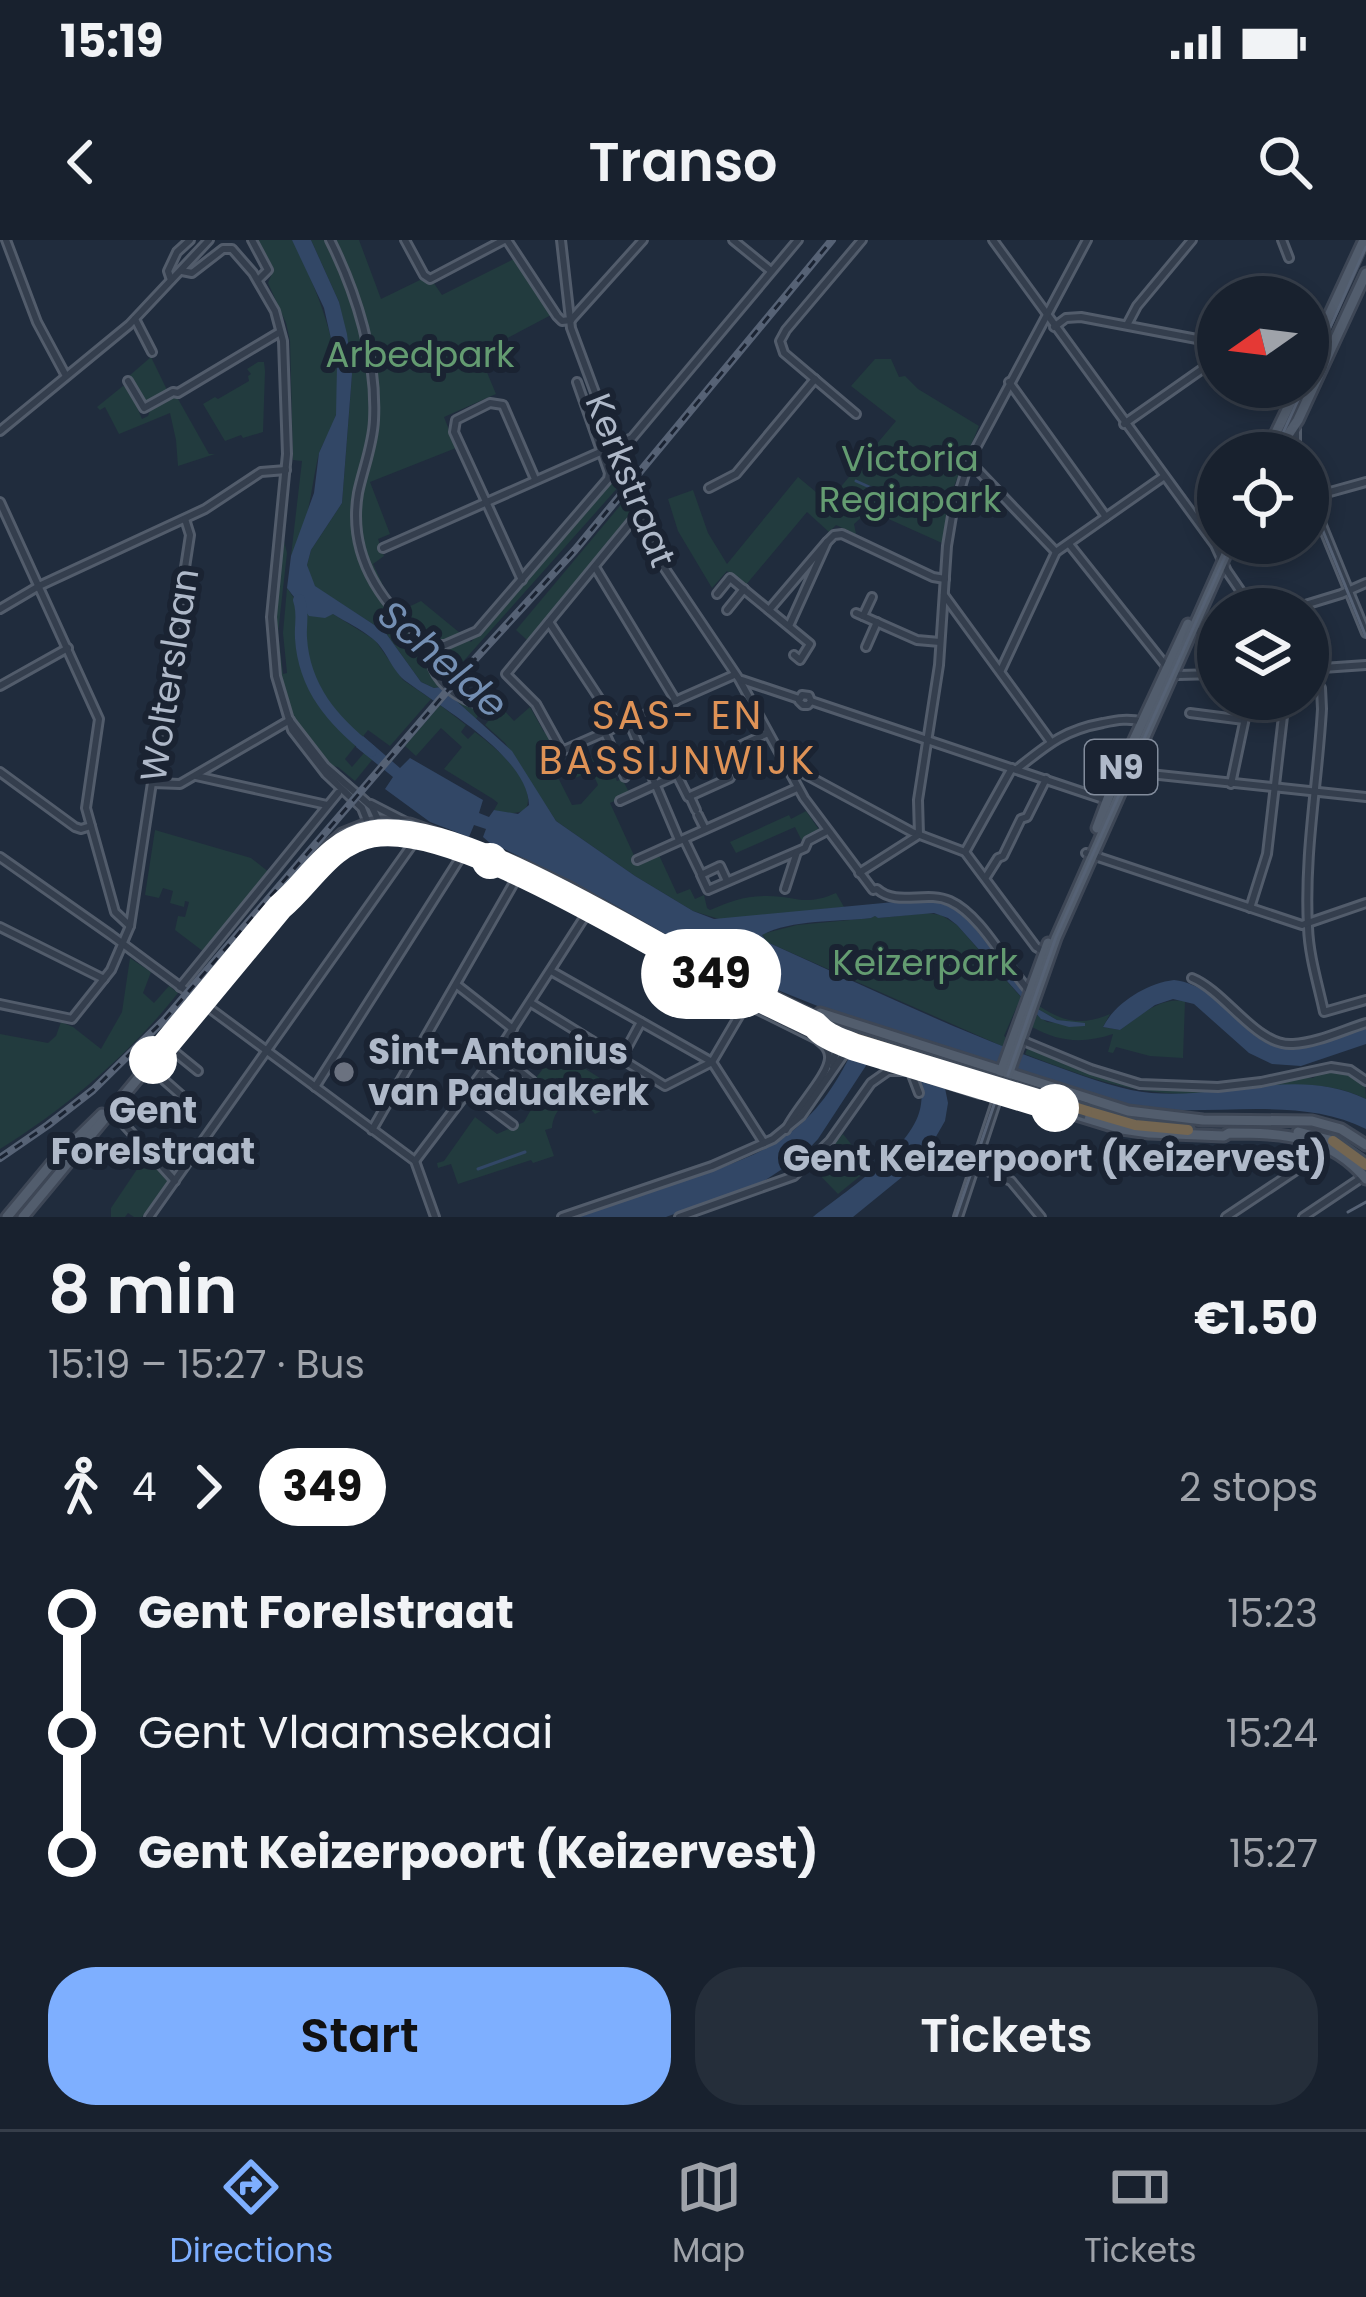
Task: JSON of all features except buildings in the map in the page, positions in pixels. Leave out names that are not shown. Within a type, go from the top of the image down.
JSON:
[{"type":"highway","points":[[823,1029],[1135,1125],[1188,1130]]},
{"type":"highway","points":[[1088,1108],[1162,1122]]},
{"type":"highway","points":[[1333,1142],[1365,1169]]},
{"type":"main road","points":[[1329,316],[1364,240]]},
{"type":"main road","points":[[1284,432],[1298,420],[1366,274]]},
{"type":"main road","name":"N9","points":[[1006,1071],[1089,854],[1218,564]]},
{"type":"main road","name":"N9","points":[[1111,803],[1113,785],[1148,725]]},
{"type":"main road","points":[[22,1217],[280,907],[333,852],[375,829],[410,824],[538,873],[787,1004],[823,1029]]},
{"type":"main road","points":[[375,829],[419,836],[520,874],[854,1047],[949,1079],[1001,1089],[1122,1129],[1220,1136],[1292,1131],[1333,1142]]},
{"type":"main road","points":[[787,1004],[1129,1111],[1203,1120],[1284,1121],[1315,1126],[1333,1142]]},
{"type":"main road","points":[[7,1217],[52,1163],[114,1107]]},
{"type":"main road","points":[[1162,1122],[1198,1124],[1203,1120]]},
{"type":"main road","points":[[1284,1121],[1322,1123],[1366,1145]]},
{"type":"main road","points":[[1188,1130],[1229,1133]]},
{"type":"street","points":[[6,240],[37,322],[66,376]]},
{"type":"street","points":[[171,280],[168,272],[174,257],[190,240]]},
{"type":"street","points":[[0,430],[135,319],[209,240]]},
{"type":"street","points":[[252,240],[268,270],[258,280]]},
{"type":"street","points":[[330,240],[362,324],[373,388],[373,436],[356,514],[361,548],[381,597],[431,645],[445,645],[477,631],[608,479],[577,382]]},
{"type":"street","points":[[405,240],[430,279],[506,240]]},
{"type":"street","name":"Kerkstraat","points":[[506,240],[556,316],[571,320],[662,566],[737,677],[797,788],[873,890],[886,898],[940,897],[961,907],[1033,997]]},
{"type":"street","points":[[561,240],[571,320]]},
{"type":"street","points":[[628,240],[632,250]]},
{"type":"street","points":[[571,320],[644,240]]},
{"type":"street","points":[[734,240],[772,272]]},
{"type":"street","points":[[383,548],[632,438],[798,240]]},
{"type":"street","points":[[856,414],[784,353],[780,338],[862,240]]},
{"type":"street","points":[[993,240],[1197,525]]},
{"type":"street","points":[[919,835],[918,800],[952,516],[969,461],[1087,240]]},
{"type":"street","points":[[1127,325],[1192,240]]},
{"type":"street","points":[[1282,240],[1289,258]]},
{"type":"street","points":[[174,257],[182,271],[192,273],[228,248],[258,280],[275,311],[285,358],[286,470],[271,639],[276,676],[292,730],[375,829]]},
{"type":"street","points":[[1054,327],[1078,316],[1197,339]]},
{"type":"street","points":[[135,319],[152,352]]},
{"type":"street","points":[[128,381],[144,408],[282,332]]},
{"type":"street","points":[[1124,424],[1197,373]]},
{"type":"street","points":[[709,488],[736,474],[815,380]]},
{"type":"street","points":[[1009,382],[1106,517]]},
{"type":"street","points":[[522,580],[453,424],[493,403],[505,406],[536,480]]},
{"type":"street","points":[[1296,432],[1298,420]]},
{"type":"street","points":[[969,461],[1056,552]]},
{"type":"street","name":"Wolterslaan","points":[[0,1004],[72,1019],[112,970],[130,926],[190,535],[185,519],[261,472],[286,470]]},
{"type":"street","points":[[1001,670],[1056,552],[1163,478]]},
{"type":"street","points":[[1329,490],[1364,482],[1366,495]]},
{"type":"street","points":[[0,502],[99,719],[86,800],[115,912],[130,926]]},
{"type":"street","points":[[640,515],[506,674],[536,704],[562,751],[737,677],[799,699],[805,694],[811,701],[1111,803]]},
{"type":"street","points":[[0,609],[39,586],[185,519]]},
{"type":"street","points":[[770,610],[835,535],[945,578]]},
{"type":"street","points":[[789,626],[827,542]]},
{"type":"street","points":[[1329,543],[1366,633]]},
{"type":"street","points":[[1069,544],[1170,671],[1178,676],[1197,675]]},
{"type":"street","points":[[595,567],[676,701]]},
{"type":"street","points":[[717,593],[730,578],[744,589],[810,644],[803,659],[794,655]]},
{"type":"street","points":[[1329,597],[1366,583]]},
{"type":"street","points":[[727,610],[744,589]]},
{"type":"street","points":[[944,595],[1051,742]]},
{"type":"street","points":[[872,597],[860,615],[916,640],[940,642]]},
{"type":"street","points":[[549,622],[617,727]]},
{"type":"street","points":[[866,647],[877,622]]},
{"type":"street","points":[[1188,626],[1197,630]]},
{"type":"street","points":[[431,645],[429,658],[436,676],[475,703]]},
{"type":"street","points":[[0,686],[68,648]]},
{"type":"street","points":[[1329,668],[1366,665]]},
{"type":"street","points":[[1190,713],[1197,714]]},
{"type":"street","points":[[965,852],[1015,769],[1051,742],[1079,728],[1129,719],[1148,725]]},
{"type":"street","points":[[1232,784],[1244,720]]},
{"type":"street","points":[[1250,908],[1268,854],[1283,720]]},
{"type":"street","points":[[1321,720],[1308,923],[1324,1012],[1366,1000]]},
{"type":"street","points":[[152,783],[173,786],[290,721]]},
{"type":"street","points":[[290,721],[326,766],[378,815],[375,829]]},
{"type":"street","points":[[629,722],[708,890],[805,848],[827,831]]},
{"type":"street","points":[[605,733],[625,777]]},
{"type":"street","points":[[620,801],[768,733]]},
{"type":"street","points":[[689,797],[730,778],[720,756]]},
{"type":"street","points":[[788,770],[799,771],[919,835],[965,852],[1036,947],[1048,954]]},
{"type":"street","points":[[1129,771],[1366,797]]},
{"type":"street","points":[[0,772],[75,826],[91,826]]},
{"type":"street","points":[[677,775],[705,830]]},
{"type":"street","points":[[194,776],[327,806]]},
{"type":"street","points":[[986,877],[1027,817],[1046,779]]},
{"type":"street","points":[[637,860],[797,788]]},
{"type":"street","points":[[180,987],[338,793]]},
{"type":"street","points":[[364,798],[410,824]]},
{"type":"street","points":[[859,872],[919,835]]},
{"type":"street","points":[[149,1217],[419,836]]},
{"type":"street","points":[[315,1087],[464,851]]},
{"type":"street","points":[[785,889],[796,851]]},
{"type":"street","points":[[1089,854],[1302,925],[1366,903]]},
{"type":"street","points":[[0,857],[415,1162],[435,1217]]},
{"type":"street","points":[[701,874],[720,866],[727,881]]},
{"type":"street","points":[[372,1130],[520,874]]},
{"type":"street","points":[[415,1162],[531,1003],[589,910],[824,1045],[827,1067],[786,1130]]},
{"type":"street","points":[[0,926],[104,979]]},
{"type":"street","points":[[551,971],[712,1062],[764,1143]]},
{"type":"street","points":[[1192,978],[1211,987],[1274,1042],[1297,1044],[1366,1022]]},
{"type":"street","points":[[457,985],[513,1029]]},
{"type":"street","points":[[531,1003],[665,1086],[712,1062],[746,1004]]},
{"type":"street","points":[[621,1059],[641,1022]]},
{"type":"street","points":[[823,1029],[836,1054],[830,1076]]},
{"type":"street","points":[[166,1045],[198,1072]]},
{"type":"street","points":[[1016,1046],[1140,1084],[1218,1087],[1331,1067],[1350,1070],[1366,1082]]},
{"type":"street","points":[[562,1217],[712,1166],[764,1143],[801,1116],[854,1047]]},
{"type":"street","points":[[496,1053],[532,1081]]},
{"type":"street","points":[[148,1066],[181,1095]]},
{"type":"street","points":[[679,1217],[794,1176],[830,1141],[875,1078],[896,1070],[949,1079]]},
{"type":"street","points":[[482,1073],[522,1103]]},
{"type":"street","points":[[915,1073],[919,1093]]},
{"type":"street","points":[[958,1217],[1001,1089]]},
{"type":"street","points":[[468,1091],[513,1125]]},
{"type":"street","points":[[114,1107],[175,1180]]},
{"type":"street","points":[[1226,1217],[1333,1142]]},
{"type":"street","points":[[976,1166],[1012,1181],[1041,1217]]},
{"type":"street","points":[[1304,1217],[1365,1169]]},
{"type":"green space","points":[[258,240],[292,240],[295,244],[321,304],[337,372],[336,414],[318,457],[306,519],[291,556],[302,461],[293,460],[290,341],[268,283],[274,269]]},
{"type":"green space","name":"Arbedpark","points":[[311,240],[359,240],[381,299],[420,280],[433,282],[442,295],[514,259],[551,315],[485,350],[481,358],[496,394],[444,417],[456,448],[370,482],[390,534],[378,539],[384,556],[373,564],[390,600],[402,610],[421,601],[471,642],[619,472],[621,484],[452,674],[476,699],[492,697],[514,721],[530,707],[558,750],[547,756],[572,805],[581,804],[598,785],[592,771],[575,778],[570,766],[598,754],[604,766],[609,764],[630,794],[610,803],[637,862],[658,853],[677,894],[690,889],[695,899],[704,895],[710,910],[751,897],[808,900],[836,893],[844,907],[722,920],[693,911],[635,876],[556,821],[505,743],[485,725],[493,715],[484,707],[476,719],[441,687],[421,682],[385,632],[314,586],[307,565],[311,550],[342,503],[352,374],[339,302]]},
{"type":"green space","points":[[151,357],[167,390],[147,402],[129,376]]},
{"type":"green space","name":"Victoria Regiapark","points":[[875,359],[891,359],[899,377],[905,376],[979,426],[954,486],[942,543],[873,512],[854,524],[856,534],[836,525],[829,532],[807,512],[745,586],[727,571],[712,588],[678,531],[668,499],[693,490],[708,533],[727,564],[798,477],[828,502],[896,421],[851,386]]},
{"type":"green space","points":[[264,362],[265,371],[263,432],[225,441],[203,404],[249,381],[247,369]]},
{"type":"green space","points":[[123,386],[129,388],[142,419],[174,397],[178,399],[209,454],[215,454],[178,466],[170,413],[119,434],[105,407],[97,407]]},
{"type":"green space","points":[[629,495],[635,511],[527,640],[516,630]]},
{"type":"green space","points":[[283,537],[287,553],[278,633],[283,674],[287,673],[283,633],[287,588],[303,611],[333,614],[375,640],[403,680],[431,699],[390,746],[368,730],[345,759],[352,767],[364,753],[372,760],[355,781],[318,755],[290,713],[274,639]]},
{"type":"green space","points":[[440,705],[466,725],[461,732],[468,739],[475,732],[514,767],[526,789],[525,811],[494,810],[498,803],[444,769],[462,747],[441,728],[416,756],[405,746]]},
{"type":"green space","points":[[806,811],[820,831],[803,843],[795,827],[736,853],[730,842],[789,815],[791,819]]},
{"type":"green space","points":[[155,830],[251,858],[270,873],[204,952],[175,930],[189,902],[184,907],[170,903],[173,891],[163,888],[159,898],[145,895]]},
{"type":"green space","name":"Keizerpark","points":[[927,913],[957,925],[1047,1022],[1086,1025],[1057,1020],[1039,1006],[1073,1020],[1110,1014],[1103,1027],[1120,1030],[1159,1004],[1185,1001],[1183,1058],[1116,1047],[1108,1052],[1113,1034],[1081,1040],[1052,1036],[1032,1027],[1017,1006],[1004,1047],[767,942],[762,934],[797,925]]},
{"type":"green space","points":[[130,958],[151,972],[143,993],[154,1003],[169,986],[178,993],[96,1078],[0,1149],[0,1034],[48,1043],[61,1022],[101,1049],[122,1012]]},
{"type":"green space","points":[[529,1039],[536,1044],[541,1039],[568,1058],[576,1047],[580,1049],[573,1061],[603,1080],[590,1092],[594,1095],[591,1101],[601,1111],[595,1114],[574,1103],[562,1107],[552,1128],[545,1130],[554,1156],[458,1184],[451,1164],[438,1168],[437,1163],[444,1161],[475,1117],[497,1134],[524,1122],[537,1099],[532,1094],[542,1070],[532,1061],[538,1051]]},
{"type":"green space","points":[[1028,1047],[1108,1078],[1177,1090],[1304,1074],[1313,1078],[1338,1071],[1365,1085],[1366,1099],[1301,1085],[1189,1094],[1146,1091],[1045,1062],[1025,1054]]},
{"type":"green space","points":[[843,1134],[870,1168],[838,1194],[812,1167]]},
{"type":"green space","points":[[146,1156],[168,1181],[142,1217],[128,1213],[111,1217],[111,1208]]},
{"type":"water","points":[[292,240],[311,240],[339,302],[352,374],[342,503],[311,550],[307,565],[315,586],[385,632],[421,682],[441,687],[512,751],[556,821],[635,876],[714,919],[915,900],[945,905],[970,922],[1038,1009],[1057,1020],[1085,1026],[1041,1019],[957,925],[934,913],[801,924],[762,935],[767,942],[934,1018],[1095,1080],[1161,1094],[1280,1085],[1338,1089],[1366,1099],[1366,1129],[1308,1112],[1121,1105],[946,1049],[939,1058],[948,1103],[945,1121],[930,1147],[907,1173],[853,1217],[813,1217],[893,1152],[916,1120],[922,1088],[915,1039],[888,1032],[818,1139],[764,1181],[666,1217],[577,1217],[732,1164],[793,1131],[824,1098],[865,1025],[708,957],[490,843],[483,837],[486,829],[474,825],[469,837],[430,822],[385,789],[393,777],[356,747],[363,736],[400,768],[410,758],[483,800],[479,813],[489,817],[494,810],[518,814],[529,805],[514,769],[481,735],[402,678],[368,635],[333,614],[309,616],[287,588],[291,556],[314,493],[319,453],[336,415],[337,365],[324,308]]},
{"type":"water","points":[[1174,980],[1207,993],[1270,1044],[1304,1047],[1366,1026],[1366,1044],[1301,1066],[1272,1064],[1249,1053],[1194,1004],[1173,999],[1155,1005],[1120,1030],[1103,1027],[1133,996]]},
{"type":"pier","points":[[540,868],[765,985],[865,1025],[970,1056],[969,1062],[946,1057],[946,1089],[919,1081],[912,1069],[909,1044],[890,1039],[878,1059],[848,1056],[821,1097],[857,1029],[697,958],[538,872]]},
{"type":"waterway","points":[[856,481],[876,490]]},
{"type":"waterway","name":"Schelde","points":[[299,600],[303,656],[314,688],[344,728],[371,751]]},
{"type":"waterway","points":[[478,1169],[525,1152]]},
{"type":"tram line","points":[[1329,330],[1366,247]]},
{"type":"tram line","points":[[1283,432],[1294,408]]},
{"type":"tram line","points":[[1329,546],[1366,637]]},
{"type":"tram line","points":[[1008,1075],[1056,937],[1222,564]]},
{"type":"tram line","points":[[956,1217],[1000,1087]]},
{"type":"tram line","points":[[1348,1212],[1366,1202]]},
{"type":"railway","points":[[0,1158],[93,1090],[165,1019],[466,669],[575,550],[832,240]]},
{"type":"bus line","name":"349","points":[[153,1060],[280,907],[331,854],[365,836],[404,832],[464,851],[568,896],[854,1047],[1055,1108]]},
{"type":"place","name":"Gent Forelstraat","points":[[153,1060]]},
{"type":"place","name":"Sint-Antonius van Paduakerk","points":[[344,1072]]},
{"type":"place","name":"Gent Keizerpoort (Keizervest)","points":[[1055,1108]]},
{"type":"district","name":"SAS- EN BASSIJNWIJK","points":[[678,738]]}]
